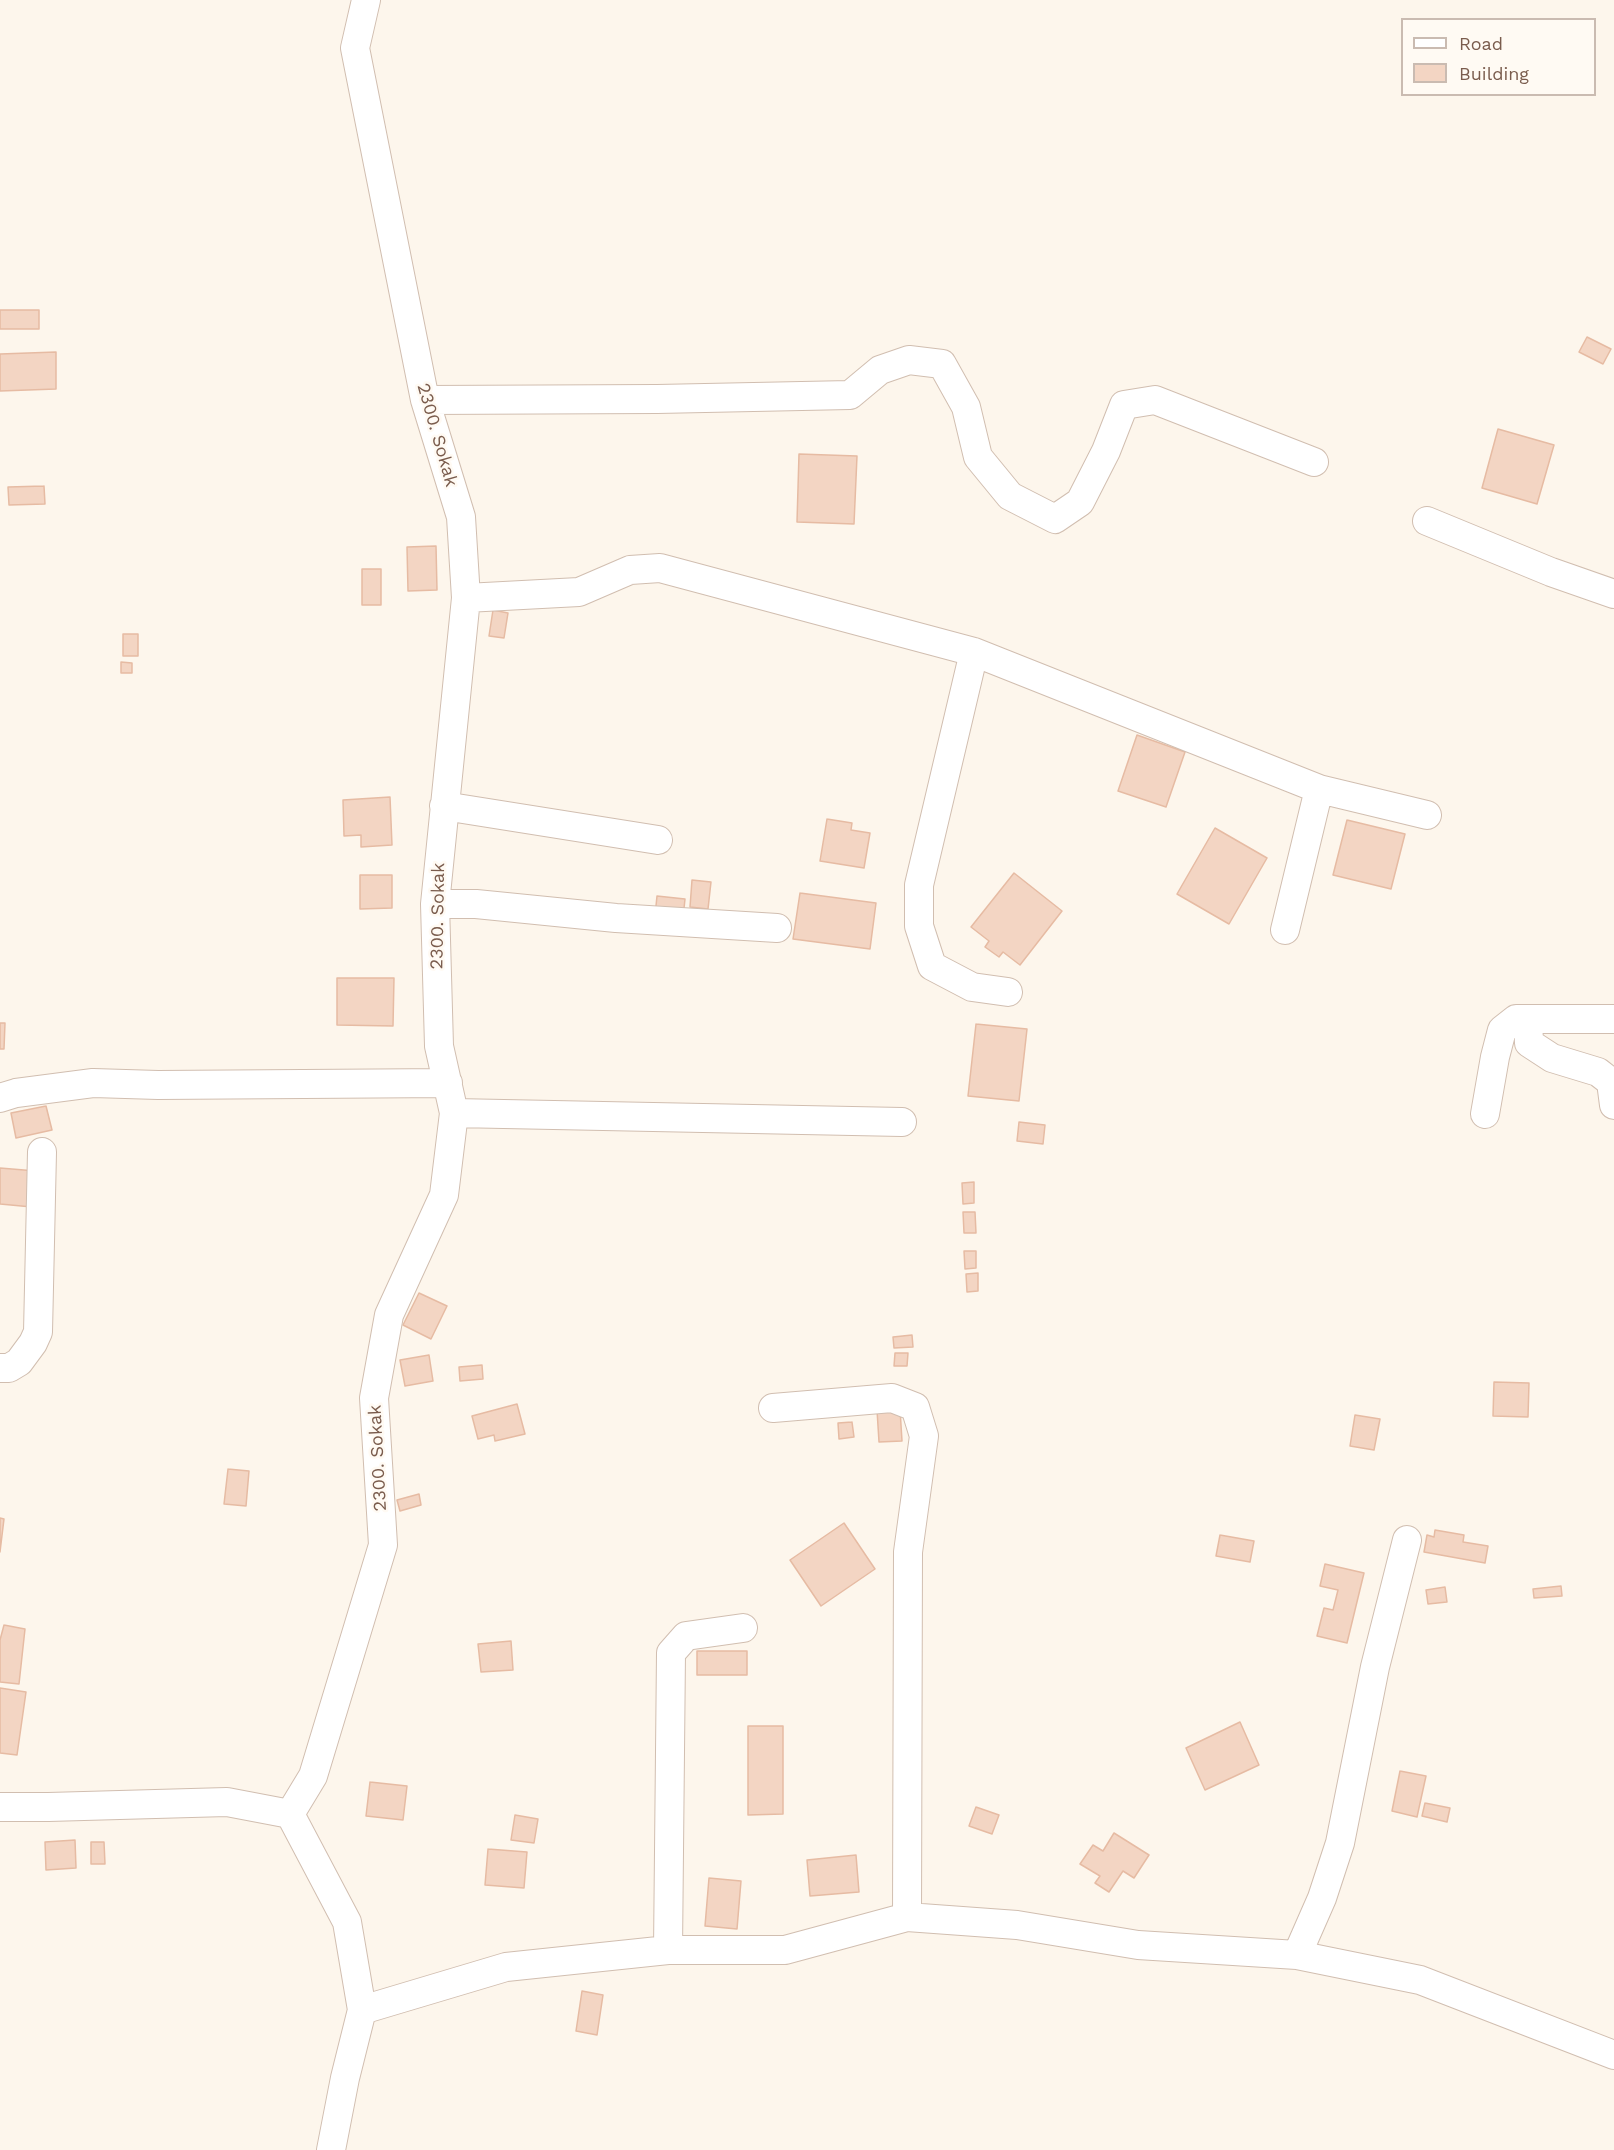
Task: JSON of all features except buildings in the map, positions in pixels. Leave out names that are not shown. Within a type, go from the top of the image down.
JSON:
[{"type":"street","name":"2300. Sokak","points":[[290,1814],[313,1776],[383,1545],[374,1398],[389,1315],[444,1195],[454,1113],[439,1046],[435,904],[466,598],[461,517],[425,400],[355,48],[366,0]]},
{"type":"street","points":[[425,400],[850,395],[880,370],[909,360],[942,364],[966,407],[978,457],[1010,496],[1055,519],[1080,502],[1106,451],[1124,405],[1155,400],[1314,462]]},
{"type":"street","points":[[1426,521],[1551,572],[1614,594]]},
{"type":"street","points":[[466,598],[579,592],[630,570],[660,568],[974,652],[1319,789],[1427,815]]},
{"type":"street","points":[[974,652],[919,885],[920,926],[932,966],[972,987],[1008,992]]},
{"type":"street","points":[[1285,930],[1319,789]]},
{"type":"street","points":[[444,806],[658,840]]},
{"type":"street","points":[[435,904],[476,904],[616,918],[777,928]]},
{"type":"street","points":[[1485,1114],[1502,1030],[1516,1019],[1614,1019]]},
{"type":"street","points":[[1528,1019],[1529,1043],[1552,1058],[1598,1072],[1611,1082],[1614,1105]]},
{"type":"street","points":[[0,1098],[16,1093],[93,1083],[158,1085],[448,1083]]},
{"type":"street","points":[[454,1113],[902,1122]]},
{"type":"street","points":[[0,1368],[9,1368],[19,1362],[38,1332],[42,1152]]},
{"type":"street","points":[[773,1408],[892,1398],[915,1407],[924,1436],[908,1551],[907,1917]]},
{"type":"street","points":[[1297,1955],[1322,1898],[1340,1843],[1375,1667],[1407,1540]]},
{"type":"street","points":[[668,1950],[671,1653],[686,1636],[743,1628]]},
{"type":"street","points":[[0,1807],[227,1802],[290,1814],[347,1922],[362,2010],[345,2078],[331,2150]]},
{"type":"street","points":[[362,2010],[506,1967],[668,1950],[785,1950],[907,1917],[1017,1925],[1138,1945],[1297,1955],[1420,1980],[1614,2055]]}]
